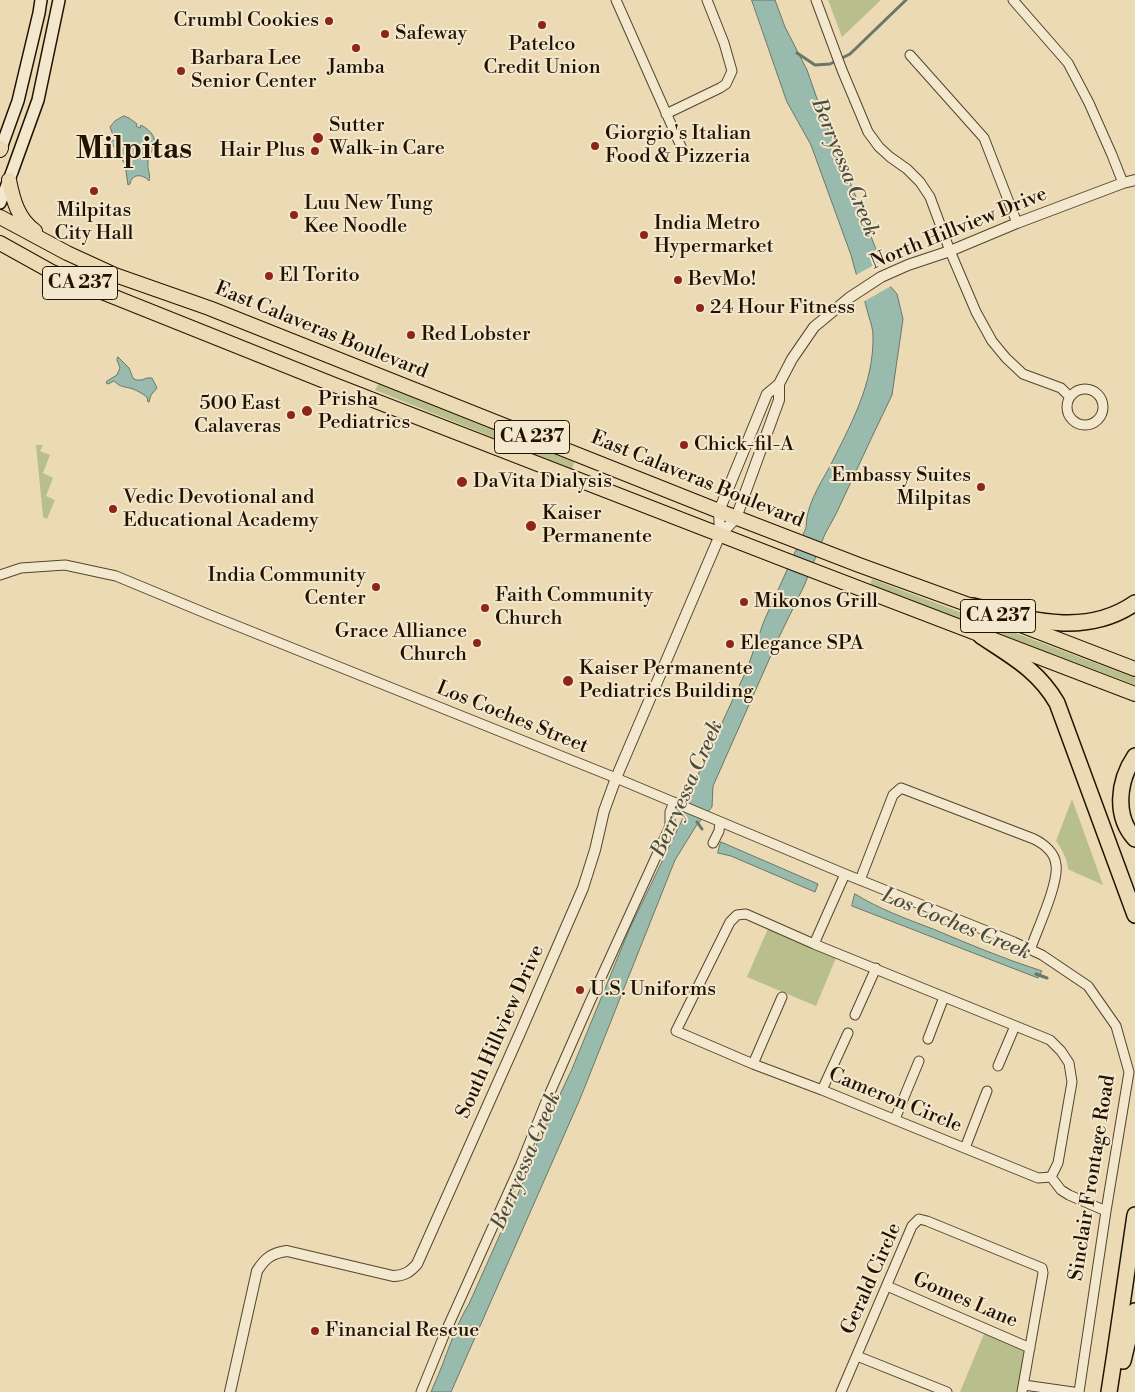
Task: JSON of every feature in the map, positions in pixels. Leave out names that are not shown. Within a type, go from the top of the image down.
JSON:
[{"type":"highway","points":[[9,180],[17,209],[29,226],[67,252]]},
{"type":"highway","name":"East Calaveras Boulevard","points":[[0,216],[115,275],[209,308],[795,541],[973,606],[1135,669]]},
{"type":"highway","name":"East Calaveras Boulevard","points":[[0,244],[52,272],[344,388],[1135,694]]},
{"type":"highway","points":[[973,606],[1038,622],[1054,623],[1090,622],[1118,613],[1135,603]]},
{"type":"highway","points":[[981,636],[1031,670],[1050,690],[1058,703],[1135,915]]},
{"type":"highway","points":[[1135,756],[1124,776],[1120,799],[1126,824],[1135,839]]},
{"type":"highway","points":[[1109,1392],[1135,1215]]},
{"type":"highway","points":[[1115,1392],[1135,1311]]},
{"type":"main road","points":[[0,150],[18,101],[42,0]]},
{"type":"main road","points":[[0,203],[38,100],[59,0]]},
{"type":"street","points":[[616,0],[683,151]]},
{"type":"street","points":[[666,114],[720,88],[726,84],[732,71],[724,43],[707,0]]},
{"type":"street","points":[[816,0],[834,51],[868,132],[878,147],[907,169],[920,182],[930,197],[976,312],[992,341],[1023,374],[1061,388],[1070,398]]},
{"type":"street","points":[[1013,0],[1068,64],[1089,103],[1123,183]]},
{"type":"street","points":[[910,55],[984,138],[1017,223]]},
{"type":"street","name":"North Hillview Drive","points":[[720,535],[719,511],[767,394],[779,384],[792,359],[814,327],[849,298],[881,277],[899,268],[950,251],[1017,223],[1135,180]]},
{"type":"street","name":"North Hillview Drive","points":[[720,535],[736,518],[779,400],[779,384]]},
{"type":"street","points":[[1079,390],[1091,390],[1096,393],[1103,402],[1104,408],[1100,418],[1090,424],[1078,424],[1069,415],[1068,403],[1070,398],[1079,390]]},
{"type":"street","name":"South Hillview Drive","points":[[230,1392],[257,1271],[262,1262],[269,1256],[276,1252],[287,1251],[393,1276],[406,1274],[417,1264],[583,888],[595,850],[604,811],[616,778],[720,535]]},
{"type":"street","name":"Los Coches Street","points":[[0,574],[21,568],[65,565],[116,576],[210,616],[616,778]]},
{"type":"street","name":"Sinclair Frontage Road","points":[[616,778],[1042,955],[1088,986],[1116,1026],[1129,1072],[1079,1392]]},
{"type":"street","points":[[860,880],[892,795],[901,788],[1034,839],[1050,851],[1056,863],[1056,879],[1030,950]]},
{"type":"street","points":[[421,1392],[445,1333],[521,1164],[545,1104],[670,826],[670,812],[676,803]]},
{"type":"street","points":[[713,843],[719,831],[718,821]]},
{"type":"street","points":[[814,944],[845,874]]},
{"type":"street","name":"Cameron Circle","points":[[746,914],[814,944],[1050,1040],[1069,1063],[1072,1082],[1058,1164],[1051,1177],[1038,1178],[753,1064],[676,1031],[730,922],[737,915],[746,914]]},
{"type":"street","points":[[855,1015],[876,968]]},
{"type":"street","points":[[753,1064],[782,997]]},
{"type":"street","points":[[928,1039],[944,997]]},
{"type":"street","points":[[998,1066],[1015,1026]]},
{"type":"street","points":[[822,1090],[848,1033]]},
{"type":"street","points":[[895,1120],[919,1061]]},
{"type":"street","points":[[965,1148],[987,1091]]},
{"type":"street","points":[[1051,1177],[1061,1190],[1069,1195],[1106,1211]]},
{"type":"street","name":"Gerald Circle","points":[[841,1392],[912,1226],[919,1219],[1042,1268],[1043,1273],[1023,1389],[1073,1392]]},
{"type":"street","name":"Gomes Lane","points":[[886,1286],[1030,1348]]},
{"type":"street","points":[[857,1356],[947,1392]]},
{"type":"green space","points":[[828,0],[881,0],[842,37]]},
{"type":"green space","points":[[378,384],[574,462],[572,469],[375,390]]},
{"type":"green space","points":[[36,445],[43,445],[40,451],[50,455],[43,473],[53,478],[46,496],[55,500],[47,519],[43,517]]},
{"type":"green space","points":[[872,579],[1135,678],[1135,685],[870,585]]},
{"type":"green space","points":[[1072,799],[1103,885],[1068,869],[1064,854],[1056,841]]},
{"type":"green space","points":[[770,924],[838,953],[816,1006],[747,977]]},
{"type":"green space","points":[[986,1329],[1030,1348],[1022,1392],[960,1392]]},
{"type":"water","name":"Berryessa Creek","points":[[752,0],[775,0],[785,27],[807,70],[890,286],[897,294],[903,319],[892,395],[825,534],[804,586],[780,635],[713,786],[712,807],[696,826],[675,860],[580,1099],[451,1392],[431,1392],[456,1329],[530,1167],[533,1152],[572,1069],[629,930],[682,820],[688,796],[747,669],[764,621],[806,528],[808,512],[814,497],[852,420],[870,371],[873,331],[851,255],[811,145],[787,102]]},
{"type":"water","points":[[124,116],[137,124],[136,126],[140,128],[141,125],[144,127],[154,137],[154,147],[148,160],[149,181],[144,177],[135,176],[128,185],[125,164],[111,142],[113,140],[118,143],[121,142],[121,139],[113,135],[110,127],[115,121]]},
{"type":"water","points":[[118,357],[129,368],[133,378],[136,380],[152,378],[157,388],[151,395],[149,402],[147,397],[135,390],[121,386],[114,381],[106,383],[117,375],[120,368],[117,360]]},
{"type":"water","points":[[721,842],[818,884],[815,892],[731,856],[718,853]]},
{"type":"water","points":[[855,894],[903,917],[1042,971],[1038,978],[852,906]]},
{"type":"pier","points":[[883,260],[893,285],[863,302],[854,276]]},
{"type":"waterway","points":[[797,53],[815,65],[830,64],[850,54],[906,0]]},
{"type":"waterway","name":"Los Coches Creek","points":[[697,822],[702,829]]},
{"type":"waterway","name":"Los Coches Creek","points":[[1036,974],[1047,978]]},
{"type":"place","name":"Crumbl Cookies","points":[[329,21]]},
{"type":"place","name":"Patelco Credit Union","points":[[542,25]]},
{"type":"place","name":"Safeway","points":[[385,34]]},
{"type":"place","name":"Jamba","points":[[356,48]]},
{"type":"place","name":"Barbara Lee Senior Center","points":[[181,71]]},
{"type":"place","name":"Sutter Walk-in Care","points":[[318,138]]},
{"type":"place","name":"Giorgio's Italian Food & Pizzeria","points":[[595,146]]},
{"type":"place","name":"Hair Plus","points":[[315,151]]},
{"type":"place","name":"Milpitas City Hall","points":[[94,191]]},
{"type":"place","name":"Luu New Tung Kee Noodle","points":[[294,215]]},
{"type":"place","name":"India Metro Hypermarket","points":[[644,235]]},
{"type":"place","name":"El Torito","points":[[269,276]]},
{"type":"place","name":"BevMo!","points":[[678,280]]},
{"type":"place","name":"24 Hour Fitness","points":[[700,308]]},
{"type":"place","name":"Red Lobster","points":[[411,335]]},
{"type":"place","name":"Prisha Pediatrics","points":[[307,411]]},
{"type":"place","name":"500 East Calaveras","points":[[291,415]]},
{"type":"place","name":"Chick-fil-A","points":[[684,445]]},
{"type":"place","name":"DaVita Dialysis","points":[[462,482]]},
{"type":"place","name":"Embassy Suites Milpitas","points":[[981,487]]},
{"type":"place","name":"Vedic Devotional and Educational Academy","points":[[113,509]]},
{"type":"place","name":"Kaiser Permanente","points":[[531,526]]},
{"type":"place","name":"India Community Center","points":[[376,587]]},
{"type":"place","name":"Mikonos Grill","points":[[744,602]]},
{"type":"place","name":"Faith Community Church","points":[[485,608]]},
{"type":"place","name":"Grace Alliance Church","points":[[477,643]]},
{"type":"place","name":"Elegance SPA","points":[[730,644]]},
{"type":"place","name":"Kaiser Permanente Pediatrics Building","points":[[568,681]]},
{"type":"place","name":"U.S. Uniforms","points":[[580,990]]},
{"type":"place","name":"Financial Rescue","points":[[315,1331]]},
{"type":"district","name":"Milpitas","points":[[134,151]]}]
